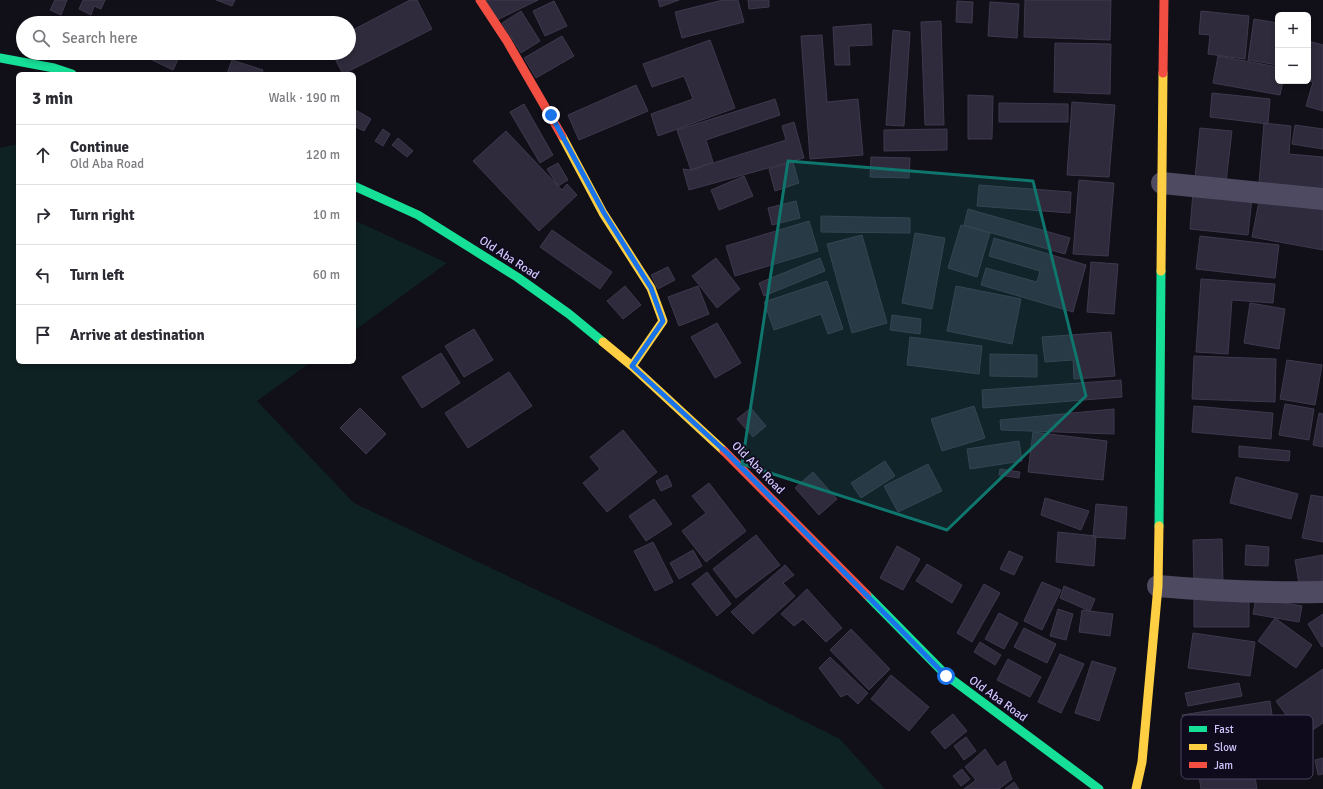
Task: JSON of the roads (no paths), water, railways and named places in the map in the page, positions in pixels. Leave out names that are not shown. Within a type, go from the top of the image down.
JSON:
[{"type":"main road","points":[[480,0],[507,41],[551,115],[604,213],[651,288],[663,321],[632,366]]},
{"type":"main road","points":[[1136,789],[1142,762],[1158,586],[1164,0]]},
{"type":"main road","points":[[0,58],[54,68],[66,72]]},
{"type":"main road","name":"Old Aba Road","points":[[356,187],[418,215],[517,276],[569,314],[632,366],[728,454],[946,676],[1099,789]]},
{"type":"street","points":[[1162,184],[1323,199]]},
{"type":"street","points":[[1158,586],[1226,592],[1323,592]]}]
